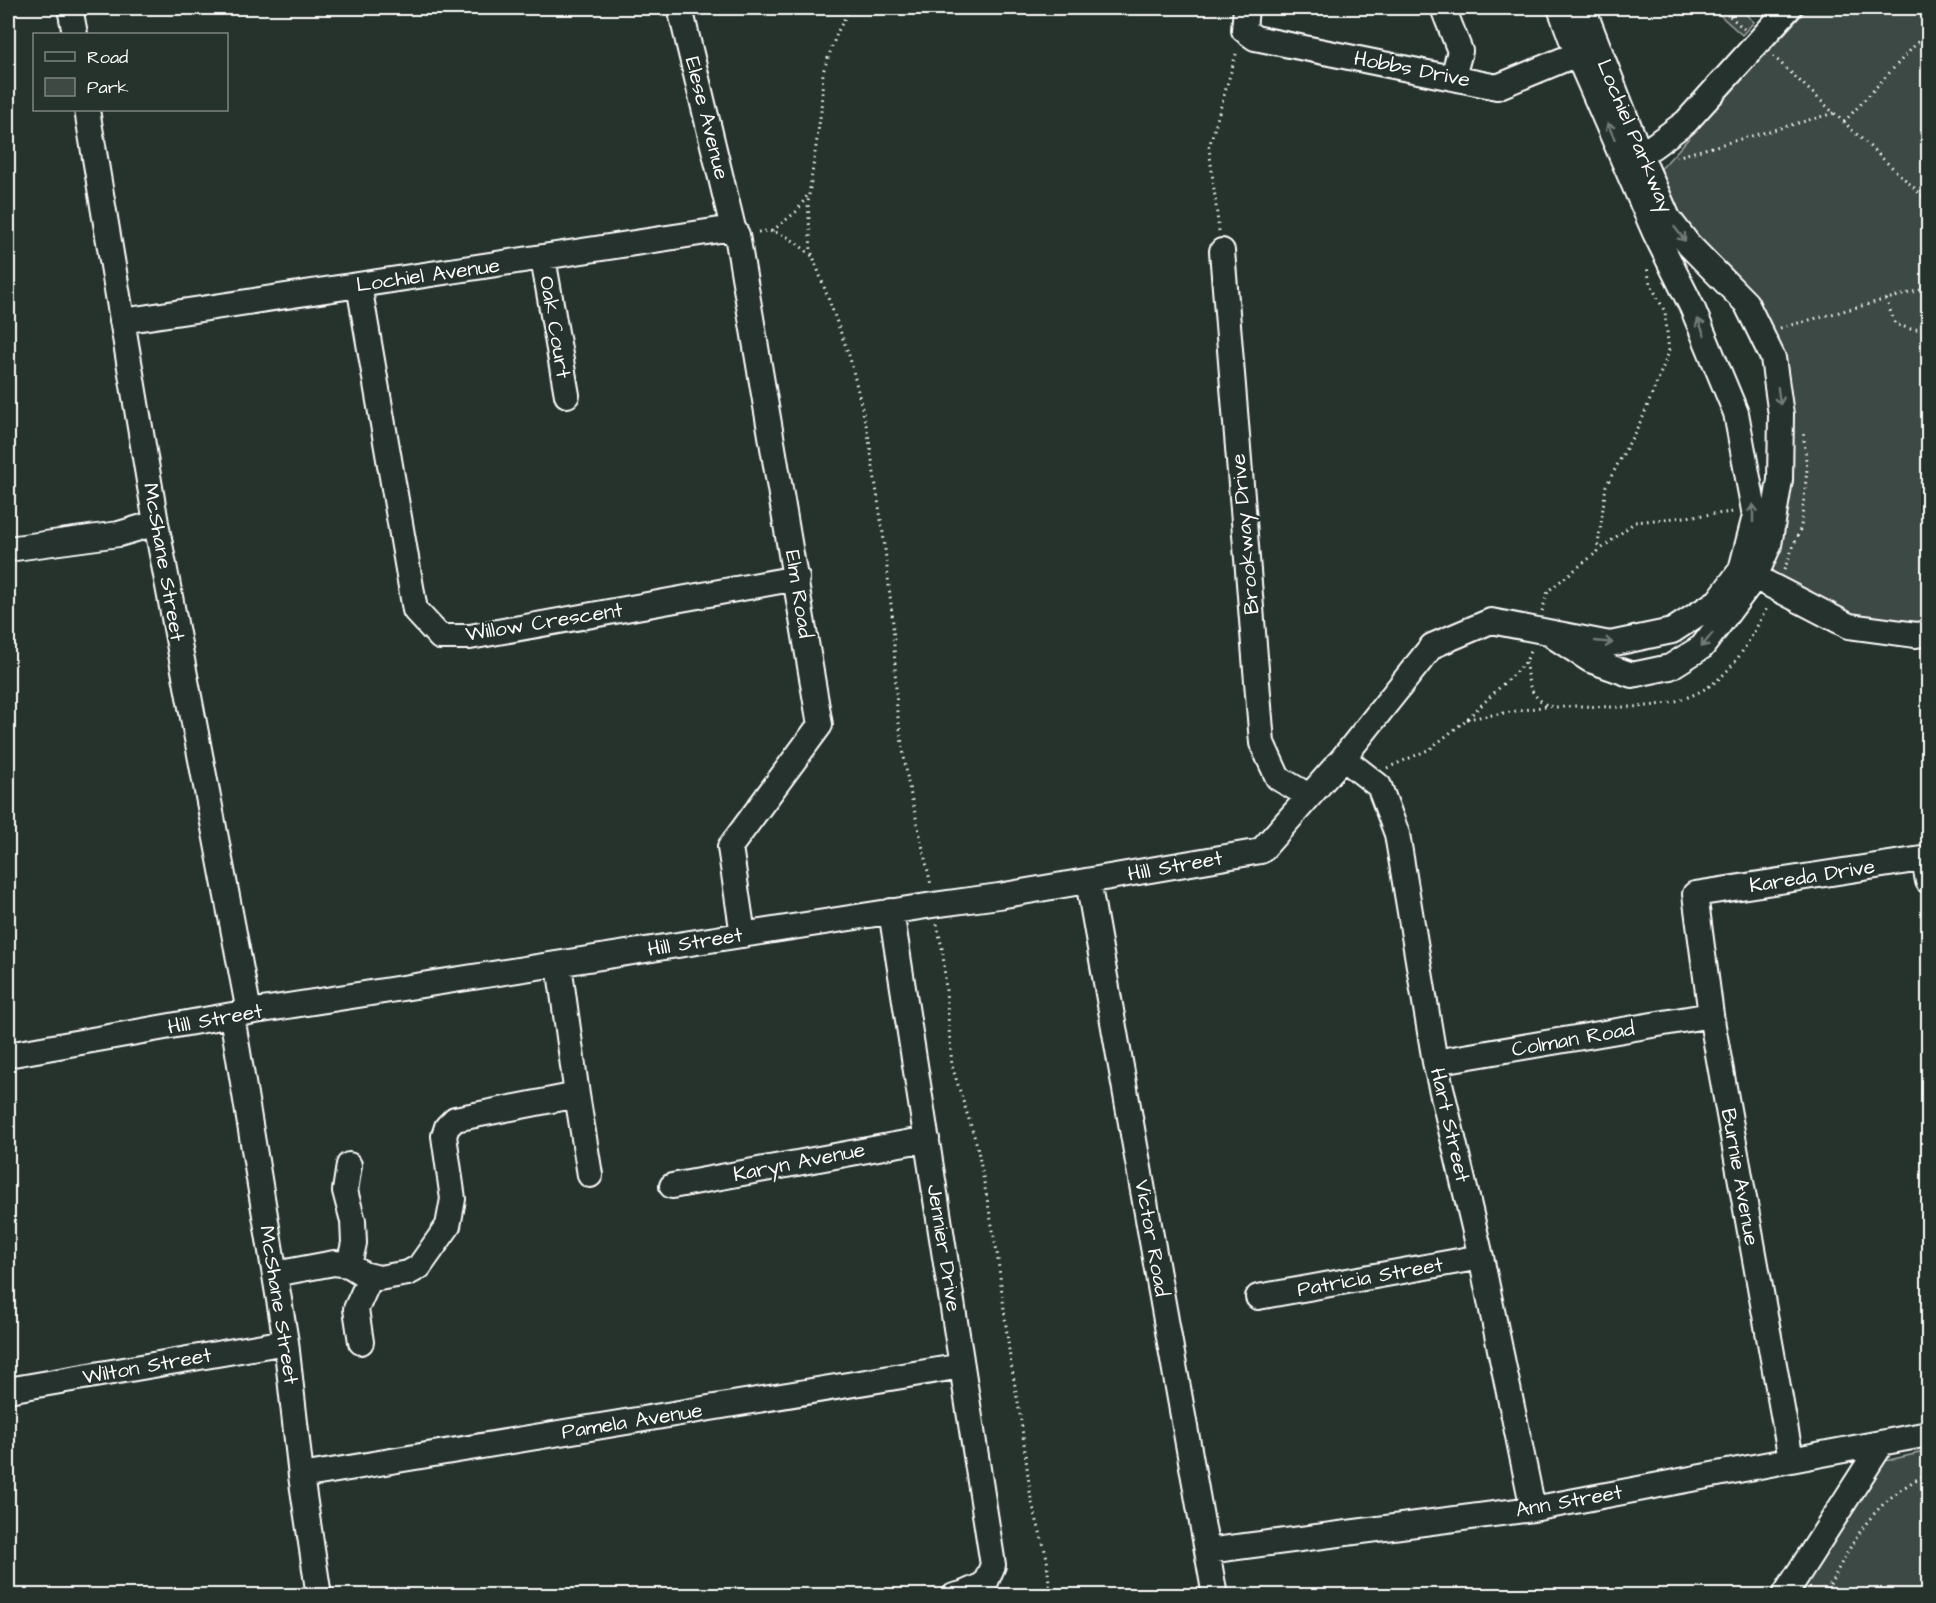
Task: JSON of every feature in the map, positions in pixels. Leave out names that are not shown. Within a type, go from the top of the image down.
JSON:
[{"type":"street","points":[[70,8],[75,33]]},
{"type":"street","name":"Elese Avenue","points":[[680,8],[735,231]]},
{"type":"street","points":[[1443,8],[1460,51],[1453,77]]},
{"type":"street","name":"Lochiel Parkway","points":[[1540,631],[1590,660],[1632,675],[1670,667],[1702,647],[1769,545],[1780,480],[1781,415],[1773,358],[1746,303],[1689,245],[1668,218],[1636,160],[1588,51],[1560,8]]},
{"type":"street","name":"Lochiel Parkway","points":[[1583,8],[1588,51]]},
{"type":"street","points":[[1636,160],[1686,122],[1790,8]]},
{"type":"street","name":"Hobbs Drive","points":[[1245,19],[1255,38],[1497,87],[1588,51]]},
{"type":"street","name":"McShane Street","points":[[87,111],[240,1014],[319,1596]]},
{"type":"street","name":"Lochiel Parkway","points":[[1343,758],[1432,646],[1491,621],[1610,644],[1672,631],[1718,601],[1748,574],[1755,516],[1736,413],[1692,307],[1655,233],[1636,160]]},
{"type":"street","name":"Lochiel Avenue","points":[[122,321],[735,231]]},
{"type":"street","name":"Elm Road","points":[[735,231],[797,578],[820,725],[730,847],[743,934]]},
{"type":"street","name":"Brookway Drive","points":[[1222,251],[1262,743],[1278,778],[1309,796]]},
{"type":"street","name":"Oak Court","points":[[543,258],[567,396]]},
{"type":"street","name":"Willow Crescent","points":[[359,285],[415,610],[440,637],[470,637],[797,578]]},
{"type":"street","points":[[8,549],[119,534],[156,523]]},
{"type":"street","points":[[1748,574],[1849,626],[1916,635],[1929,633]]},
{"type":"street","name":"Hill Street","points":[[8,1055],[240,1014],[933,904],[999,896],[1261,851],[1343,758]]},
{"type":"street","name":"Hart Street","points":[[1343,758],[1379,786],[1396,834],[1435,1062],[1481,1257],[1533,1509]]},
{"type":"street","name":"Kareda Drive","points":[[1695,894],[1927,866]]},
{"type":"street","name":"Victor Road","points":[[1088,880],[1215,1596]]},
{"type":"street","name":"Burnie Avenue","points":[[1695,894],[1711,1015],[1791,1459]]},
{"type":"street","name":"Jennier Drive","points":[[891,911],[993,1565],[985,1584],[954,1596]]},
{"type":"street","points":[[559,963],[590,1175]]},
{"type":"street","name":"Colman Road","points":[[1435,1062],[1711,1015]]},
{"type":"street","points":[[275,1274],[334,1263],[349,1265],[363,1274],[379,1278],[408,1273],[419,1267],[448,1226],[453,1199],[444,1136],[447,1127],[455,1119],[577,1095]]},
{"type":"street","name":"Karyn Avenue","points":[[672,1186],[927,1138]]},
{"type":"street","points":[[349,1165],[345,1191],[353,1221],[354,1243],[349,1265]]},
{"type":"street","name":"Patricia Street","points":[[1258,1297],[1481,1257]]},
{"type":"street","points":[[361,1342],[356,1309],[370,1276]]},
{"type":"street","name":"Wilton Street","points":[[8,1390],[286,1342]]},
{"type":"street","name":"Pamela Avenue","points":[[302,1476],[962,1366]]},
{"type":"street","name":"Ann Street","points":[[1207,1551],[1533,1509],[1929,1434]]},
{"type":"street","points":[[1784,1596],[1882,1443]]},
{"type":"path","points":[[850,8],[837,33],[823,72],[821,111],[809,194],[811,251],[850,358],[868,433],[893,623],[897,711],[908,782],[931,881],[933,904],[943,953],[952,1066],[977,1145],[997,1252],[1031,1499],[1047,1558],[1050,1596]]},
{"type":"path","points":[[1721,8],[1929,201]]},
{"type":"path","points":[[1222,251],[1209,147],[1245,19]]},
{"type":"path","points":[[1844,122],[1929,31]]},
{"type":"path","points":[[1636,160],[1834,113]]},
{"type":"path","points":[[772,231],[797,211],[809,194]]},
{"type":"path","points":[[735,231],[772,231],[790,238],[813,257]]},
{"type":"path","points":[[1761,333],[1929,288]]},
{"type":"path","points":[[1886,299],[1895,324],[1911,329],[1929,330]]},
{"type":"path","points":[[1597,552],[1606,486],[1643,417],[1669,352],[1665,312]]},
{"type":"path","points":[[1366,777],[1430,749],[1466,720],[1526,662],[1540,631],[1548,591],[1635,522],[1741,511]]},
{"type":"path","points":[[1466,720],[1548,706]]},
{"type":"path","points":[[1824,1596],[1860,1530],[1881,1505],[1906,1485],[1929,1473]]},
{"type":"green space","points":[[1712,8],[1739,8],[1754,22],[1742,35]]},
{"type":"green space","points":[[1808,8],[1928,8],[1928,624],[1841,613],[1766,568],[1775,346],[1668,205],[1658,172]]},
{"type":"green space","points":[[1928,1451],[1928,1595],[1798,1596],[1885,1461]]}]
